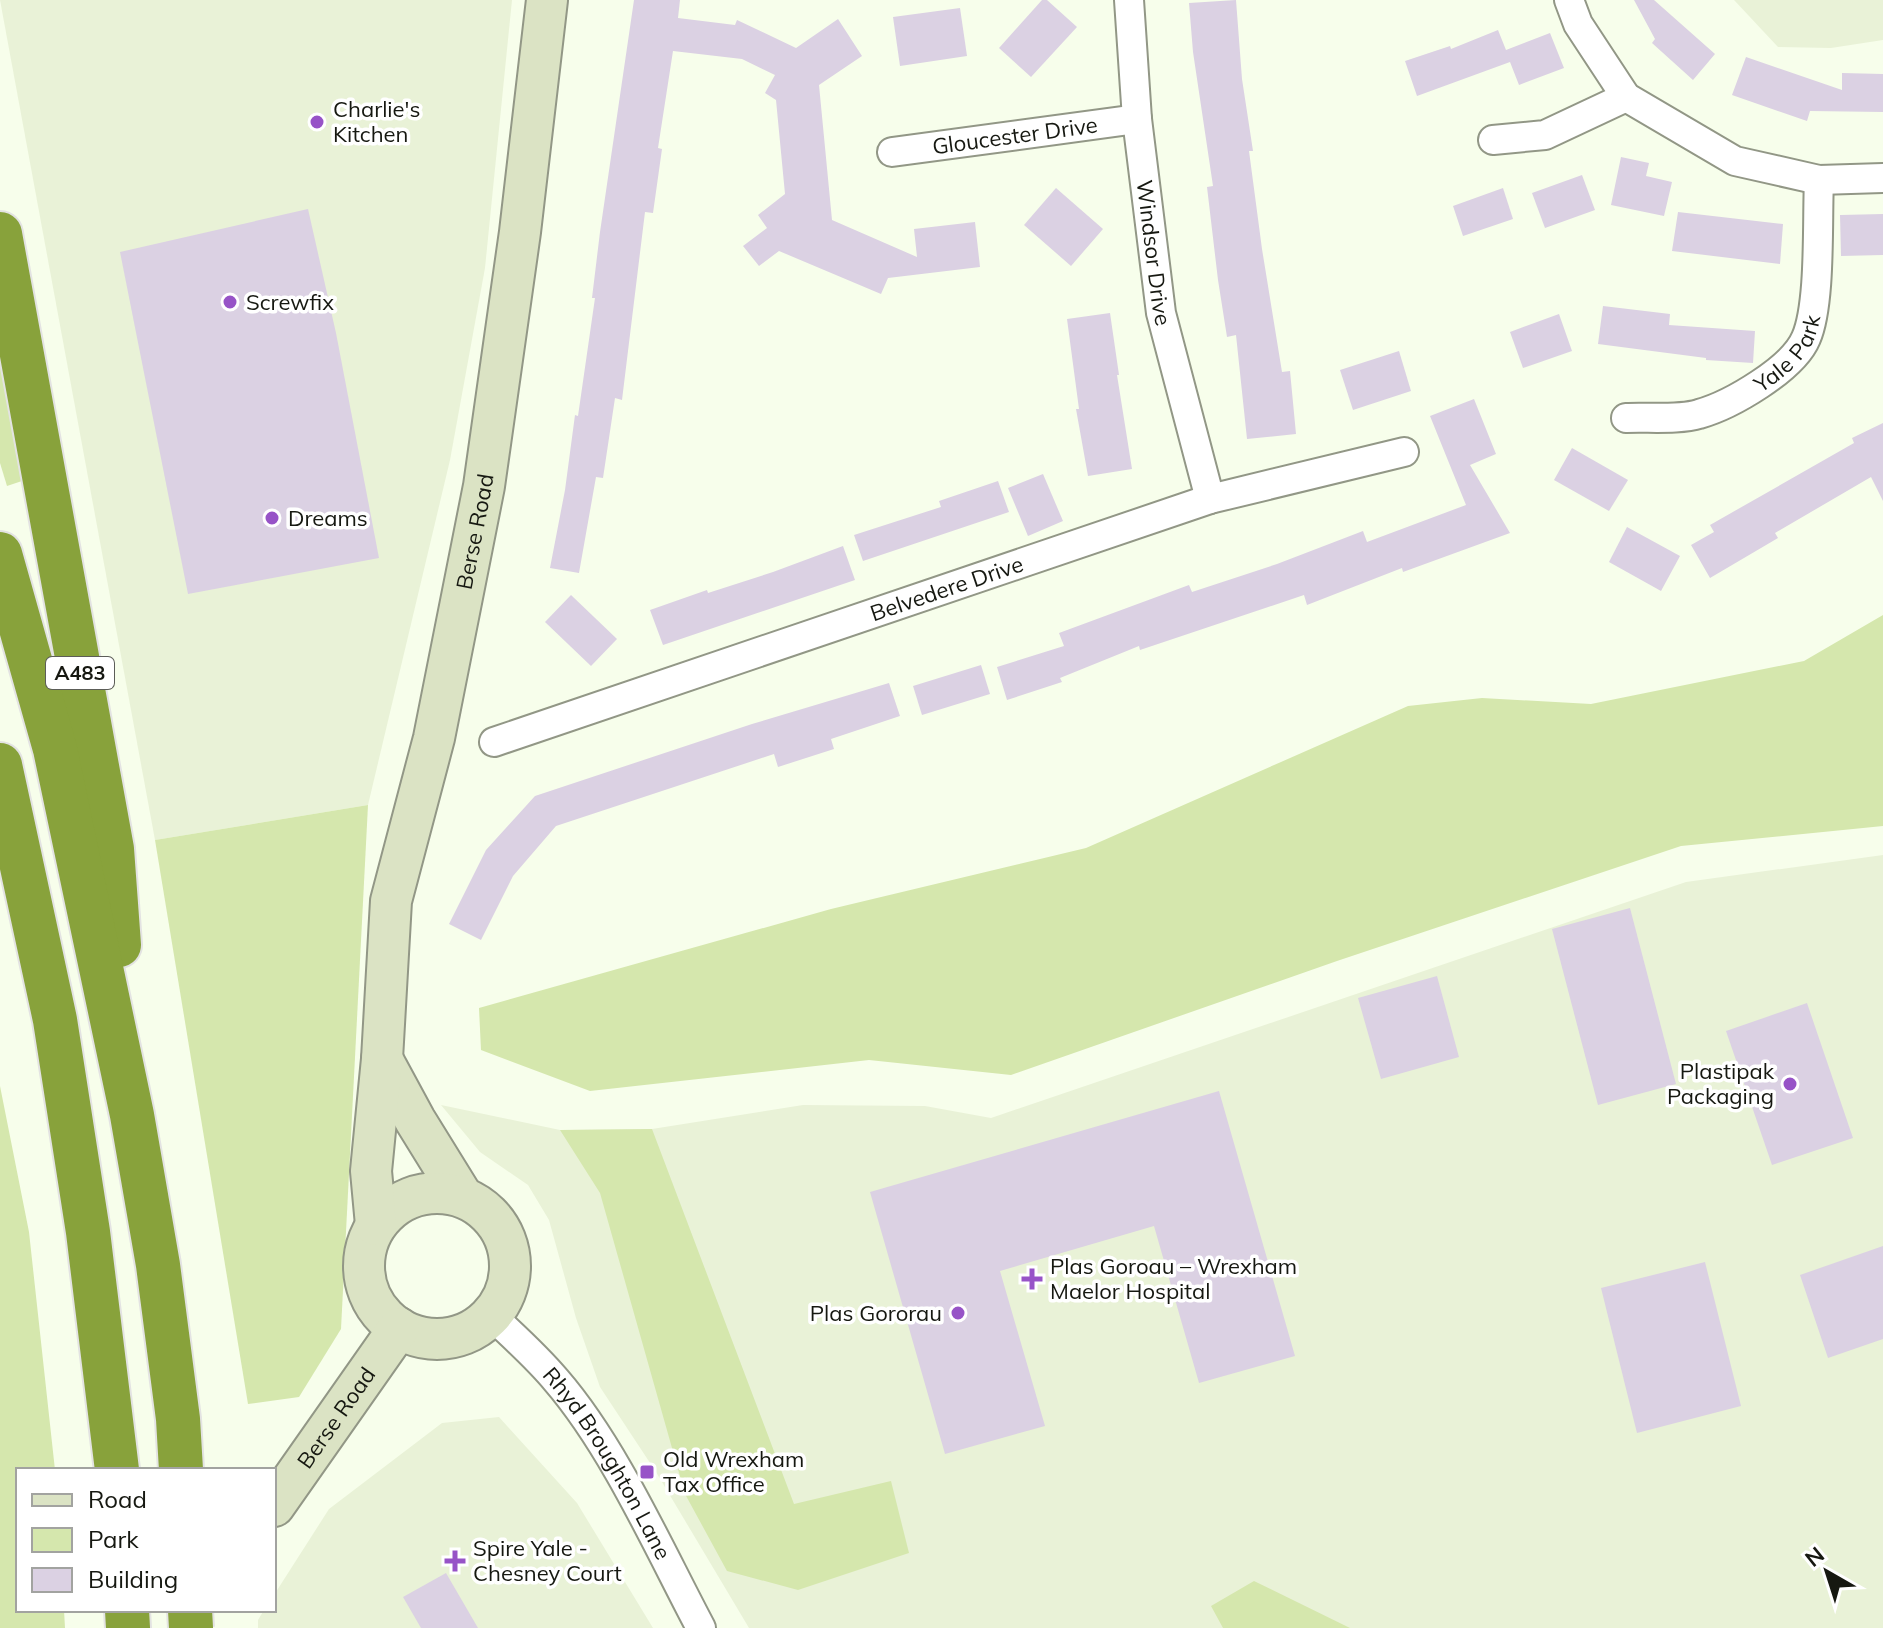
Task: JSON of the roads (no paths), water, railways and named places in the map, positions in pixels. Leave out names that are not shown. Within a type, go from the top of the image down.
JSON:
[{"type":"highway","name":"A483","points":[[0,234],[112,849],[132,1115]]},
{"type":"highway","name":"A483","points":[[0,554],[55,749],[132,1115],[158,1265],[178,1419],[181,1468]]},
{"type":"highway","points":[[0,765],[55,1020],[88,1232],[117,1461]]},
{"type":"highway","points":[[0,905],[55,1020]]},
{"type":"main road","name":"Berse Road","points":[[376,1225],[371,1171],[382,1059],[391,901],[434,738],[484,486],[520,232],[547,0]]},
{"type":"main road","points":[[382,1059],[462,1196]]},
{"type":"main road","points":[[438,1192],[462,1196],[483,1208],[499,1226],[508,1248],[510,1272],[504,1295],[491,1315],[471,1331],[447,1338],[422,1338],[399,1328],[381,1313],[368,1293],[363,1270],[366,1246],[376,1225],[393,1207],[414,1196],[438,1192]]},
{"type":"main road","name":"Berse Road","points":[[276,1503],[399,1328]]},
{"type":"main road","points":[[176,1628],[188,1612]]},
{"type":"street","name":"Windsor Drive","points":[[1129,0],[1137,119],[1161,313],[1210,499]]},
{"type":"street","points":[[1569,0],[1578,24],[1626,97],[1735,161],[1819,180],[1883,178]]},
{"type":"street","points":[[1493,140],[1545,135],[1626,97]]},
{"type":"street","name":"Gloucester Drive","points":[[892,152],[1137,119]]},
{"type":"street","name":"Yale Park","points":[[1626,418],[1698,415],[1748,391],[1793,361],[1807,338],[1813,308],[1819,180]]},
{"type":"street","name":"Belvedere Drive","points":[[494,742],[1210,499],[1404,452]]},
{"type":"street","name":"Rhyd Broughton Lane","points":[[491,1315],[557,1380],[583,1414],[701,1628]]},
{"type":"place","name":"Charlie's Kitchen","points":[[317,122]]},
{"type":"place","name":"Screwfix","points":[[230,302]]},
{"type":"place","name":"Dreams","points":[[272,518]]},
{"type":"place","name":"Plastipak Packaging","points":[[1790,1084]]},
{"type":"place","name":"Plas Goroau – Wrexham Maelor Hospital","points":[[1032,1279]]},
{"type":"place","name":"Plas Gororau","points":[[958,1313]]},
{"type":"place","name":"Old Wrexham Tax Office","points":[[647,1472]]},
{"type":"place","name":"Spire Yale - Chesney Court","points":[[455,1561]]}]
